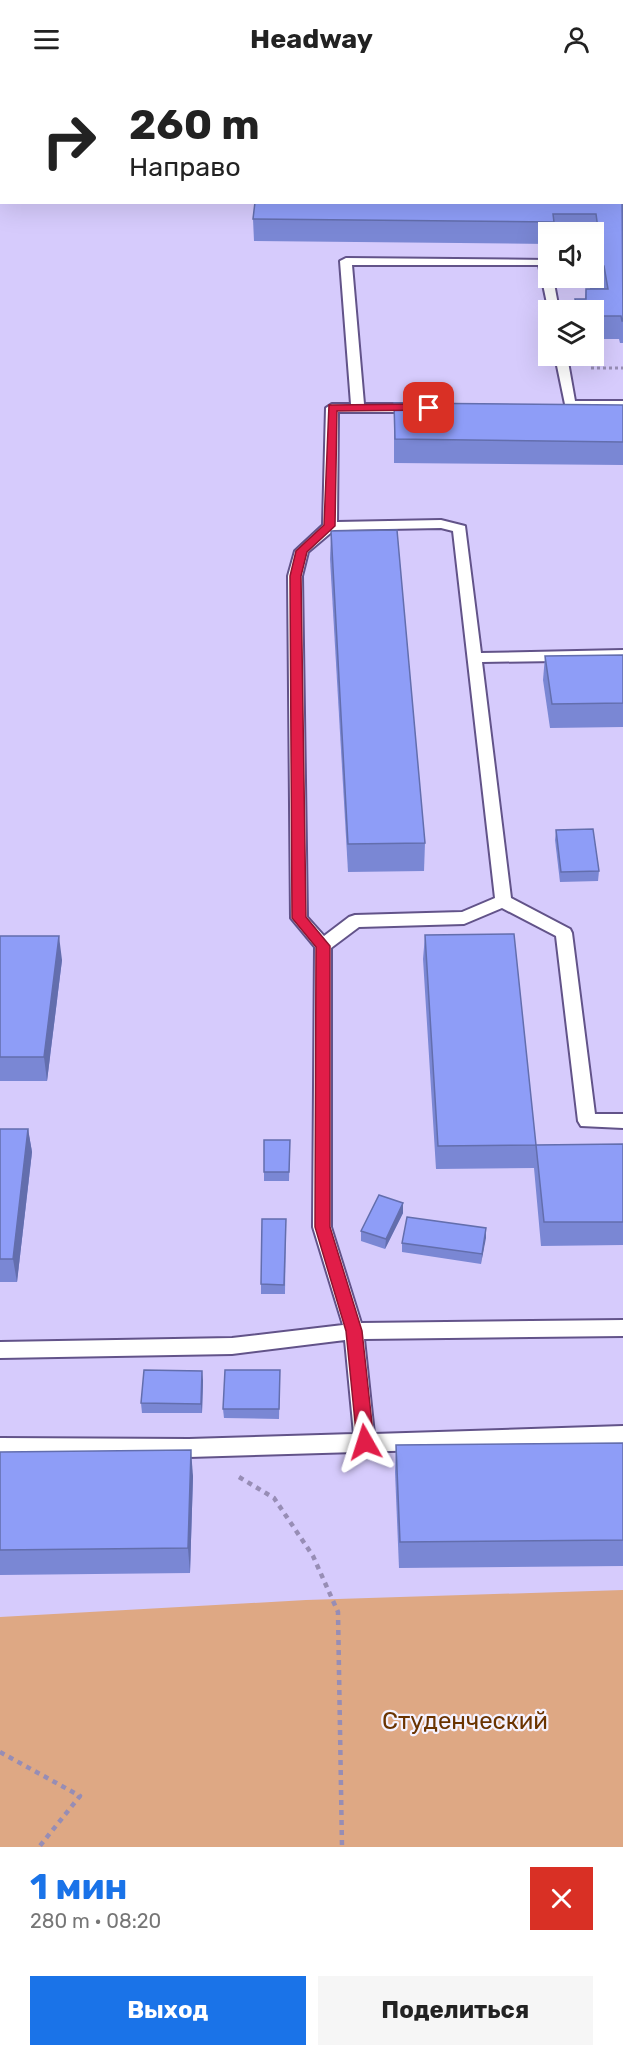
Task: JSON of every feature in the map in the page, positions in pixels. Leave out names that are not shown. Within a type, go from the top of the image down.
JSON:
[{"type":"lane","points":[[358,409],[346,261],[544,262],[551,300]]},
{"type":"lane","points":[[562,366],[564,406],[623,405]]},
{"type":"lane","points":[[330,526],[332,408],[429,408]]},
{"type":"lane","points":[[365,1442],[354,1331],[322,1227],[323,946],[299,918],[295,576],[302,551],[330,526],[441,524],[460,529],[503,901]]},
{"type":"lane","points":[[474,658],[623,655]]},
{"type":"lane","points":[[323,946],[355,921],[464,918],[503,901]]},
{"type":"lane","points":[[503,901],[564,933],[587,1121],[623,1121]]},
{"type":"lane","points":[[0,1350],[232,1346],[354,1331],[623,1328]]},
{"type":"lane","points":[[0,1447],[189,1448],[623,1435]]},
{"type":"path","points":[[236,1476],[274,1498],[313,1556],[338,1612],[342,1847]]},
{"type":"path","points":[[0,1752],[80,1796],[39,1847]]},
{"type":"green space","name":"Студенческий","points":[[623,1590],[623,1847],[0,1847],[0,1617],[306,1600]]},
{"type":"building","points":[[255,204],[622,204],[623,321],[621,316],[604,316],[604,300],[575,300],[586,299],[586,289],[608,289],[604,266],[604,222],[597,222],[596,214],[553,214],[554,222],[253,219]]},
{"type":"building","points":[[394,403],[623,405],[623,442],[395,439]]},
{"type":"building","points":[[397,530],[425,843],[348,844],[331,531]]},
{"type":"building","points":[[623,655],[623,703],[552,704],[545,656]]},
{"type":"building","points":[[593,829],[599,871],[561,872],[556,830]]},
{"type":"building","points":[[514,934],[536,1145],[438,1146],[425,935]]},
{"type":"building","points":[[0,936],[59,936],[44,1057],[0,1057]]},
{"type":"building","points":[[0,1129],[28,1129],[13,1259],[0,1259]]},
{"type":"building","points":[[264,1140],[290,1140],[289,1172],[264,1172]]},
{"type":"building","points":[[623,1144],[623,1222],[544,1222],[536,1145]]},
{"type":"building","points":[[379,1195],[403,1203],[386,1239],[361,1231]]},
{"type":"building","points":[[407,1217],[486,1228],[482,1254],[402,1243]]},
{"type":"building","points":[[262,1219],[286,1219],[284,1285],[261,1284]]},
{"type":"building","points":[[144,1370],[202,1371],[201,1404],[141,1403]]},
{"type":"building","points":[[225,1370],[280,1370],[279,1409],[223,1409]]},
{"type":"building","points":[[623,1443],[623,1540],[400,1542],[396,1445]]},
{"type":"building","points":[[191,1450],[188,1548],[0,1550],[0,1452]]},
{"type":"route","points":[[365,1442],[354,1331],[322,1227],[323,946],[299,918],[295,576],[302,551],[330,526],[332,408],[429,408]]}]
